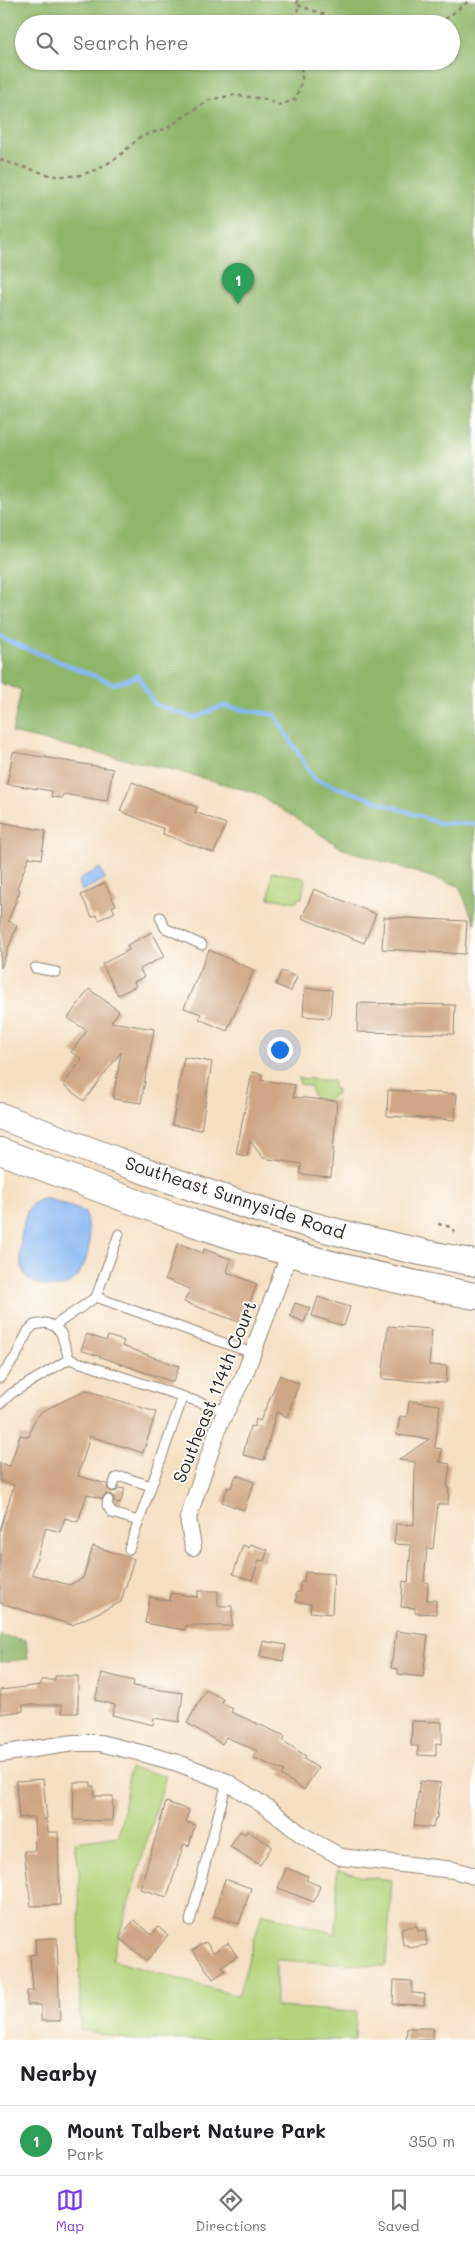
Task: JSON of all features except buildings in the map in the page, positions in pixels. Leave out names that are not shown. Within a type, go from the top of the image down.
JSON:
[{"type":"main road","name":"Southeast Sunnyside Road","points":[[0,1116],[195,1189],[291,1220],[368,1240],[475,1263]]},
{"type":"main road","name":"Southeast Sunnyside Road","points":[[0,1151],[196,1224],[290,1252],[414,1284],[475,1296]]},
{"type":"street","name":"Southeast 114th Court","points":[[192,1547],[188,1518],[220,1423],[244,1376],[290,1252]]},
{"type":"street","points":[[0,1754],[48,1745],[100,1743],[178,1762],[227,1782],[268,1808],[302,1835],[341,1857],[453,1870],[475,1876]]},
{"type":"lane","points":[[160,917],[165,928],[202,944]]},
{"type":"lane","points":[[35,968],[56,972]]},
{"type":"lane","points":[[54,1326],[96,1296],[119,1234]]},
{"type":"lane","points":[[96,1296],[252,1353]]},
{"type":"lane","points":[[0,1378],[16,1356],[28,1331],[34,1325],[46,1323],[54,1326],[61,1333],[69,1358]]},
{"type":"lane","points":[[0,1404],[12,1393],[69,1358],[226,1411]]},
{"type":"lane","points":[[129,1549],[183,1396]]},
{"type":"lane","points":[[113,1486],[116,1478],[124,1477],[151,1486]]},
{"type":"lane","points":[[108,1500],[106,1505],[112,1513],[138,1521]]},
{"type":"lane","points":[[190,1921],[227,1782]]},
{"type":"path","points":[[296,0],[299,15]]},
{"type":"path","points":[[451,15],[470,0]]},
{"type":"path","points":[[298,5],[325,15]]},
{"type":"path","points":[[0,160],[53,176],[77,176],[99,169],[118,157],[140,137],[167,128],[209,100],[234,95],[264,99],[280,105],[296,99],[302,79],[302,70]]},
{"type":"path","points":[[438,1224],[451,1226],[457,1235]]},
{"type":"green space","points":[[0,0],[475,0],[475,924],[459,886],[343,849],[256,793],[177,771],[12,733],[21,690],[0,683]]},
{"type":"green space","points":[[272,872],[305,878],[302,898],[298,898],[297,902],[269,898]]},
{"type":"green space","points":[[298,1078],[333,1081],[333,1089],[337,1089],[337,1095],[331,1096],[329,1100],[314,1099],[311,1087],[300,1084]]},
{"type":"green space","points":[[0,1636],[26,1640],[28,1659],[0,1662]]},
{"type":"green space","points":[[130,1768],[166,1776],[112,1960],[238,1996],[262,1913],[336,1934],[337,1870],[361,1876],[392,1880],[386,1966],[276,1960],[276,2007],[356,2012],[355,2040],[133,2040],[80,2030],[79,1872],[75,1842],[119,1836]]},
{"type":"water","points":[[100,868],[105,879],[82,891],[78,884],[81,878]]},
{"type":"water","points":[[41,1199],[49,1199],[85,1212],[89,1246],[84,1265],[74,1279],[60,1287],[51,1288],[32,1282],[25,1275],[21,1265],[20,1244],[25,1217],[30,1206]]},
{"type":"waterway","points":[[0,635],[8,641],[114,684],[138,676],[154,704],[194,718],[222,706],[275,715],[314,779],[439,823],[475,824]]},
{"type":"place","name":"Mount Talbert Nature Park","points":[[238,304]]}]
